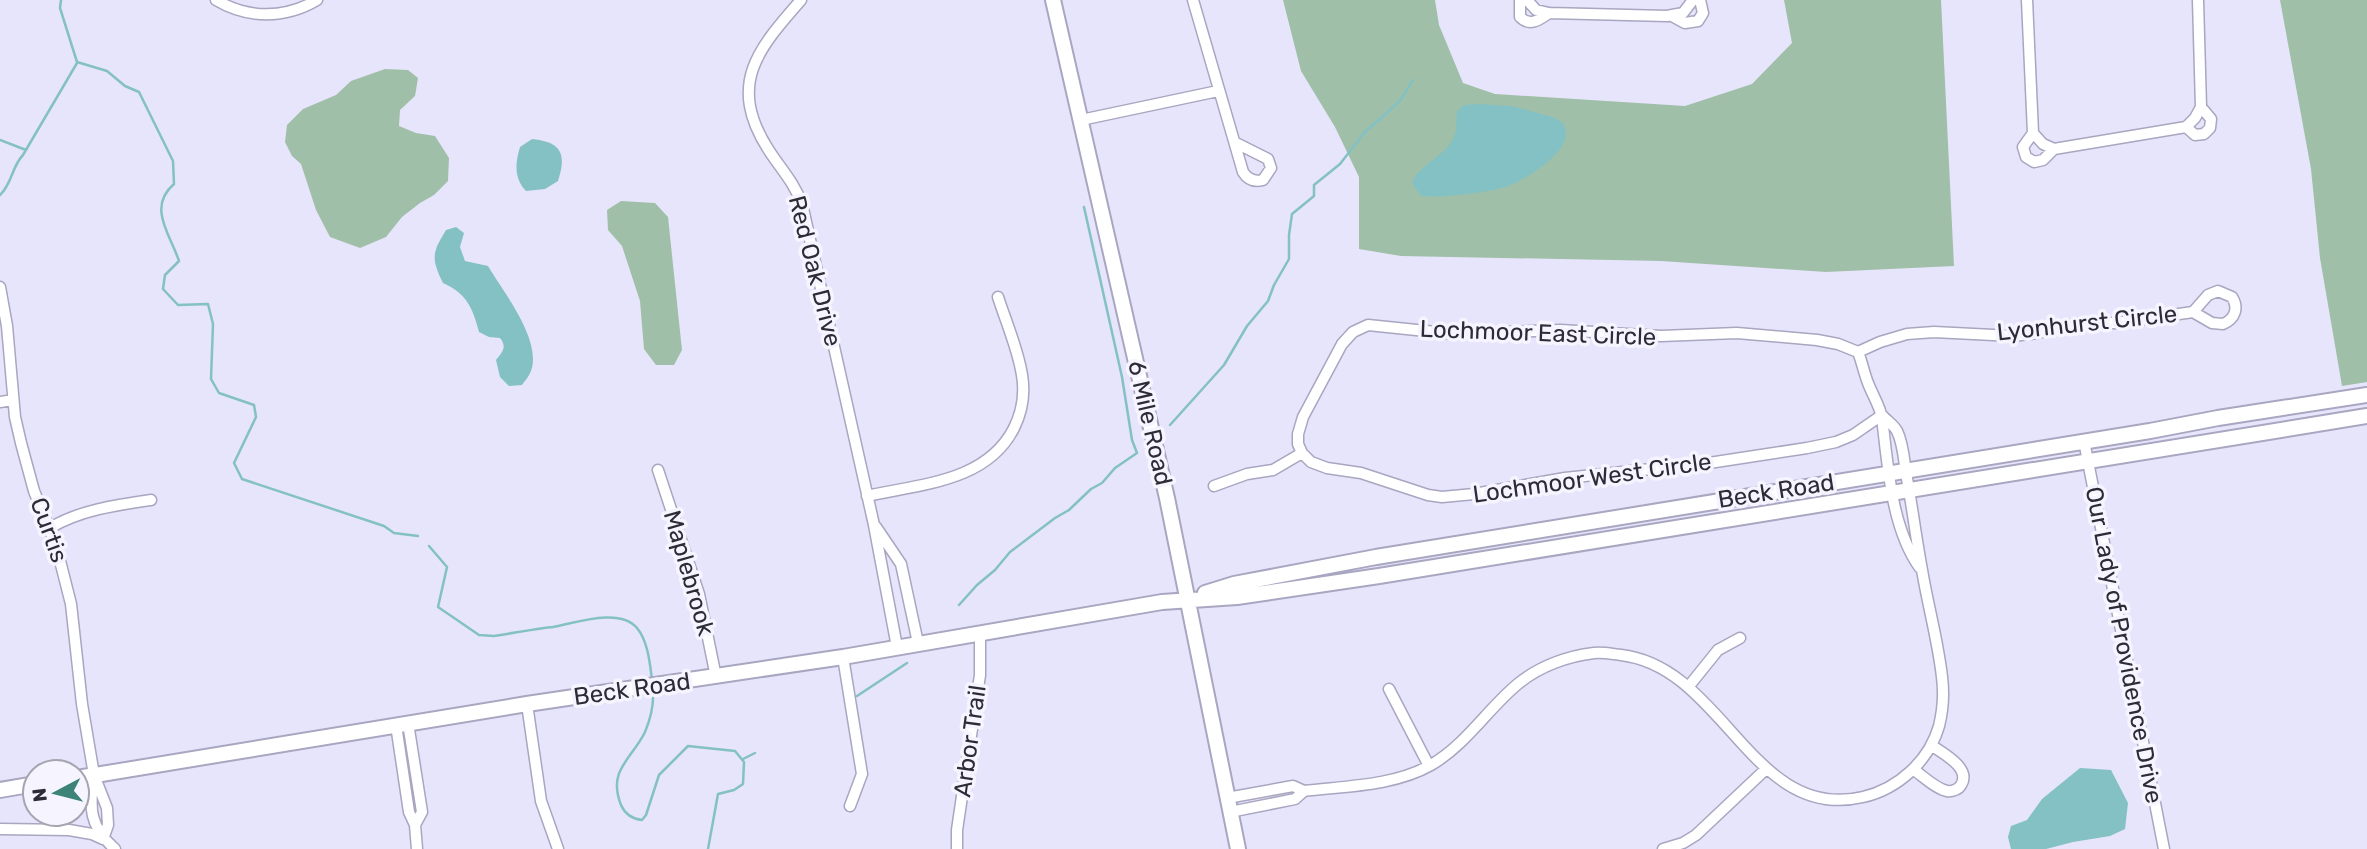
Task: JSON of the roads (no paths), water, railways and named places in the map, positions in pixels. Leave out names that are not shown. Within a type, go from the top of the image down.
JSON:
[{"type":"main road","name":"6 Mile Road","points":[[1053,0],[1164,486],[1238,849]]},
{"type":"main road","name":"Beck Road","points":[[1187,599],[1234,584],[1376,557],[2367,396]]},
{"type":"main road","name":"Beck Road","points":[[91,776],[527,704],[843,657],[1187,599],[1237,597],[1380,576],[2367,416]]},
{"type":"main road","points":[[0,790],[21,786]]},
{"type":"street","points":[[216,0],[243,12],[262,15],[296,10],[317,0]]},
{"type":"street","name":"Red Oak Drive","points":[[802,0],[770,36],[756,59],[749,86],[750,108],[759,134],[791,179],[802,204],[874,525],[897,647]]},
{"type":"street","points":[[1193,0],[1218,91],[1236,143]]},
{"type":"street","points":[[1520,0],[1520,17],[1527,22],[1535,22],[1549,13]]},
{"type":"street","points":[[1527,0],[1536,10],[1549,13],[1672,16],[1683,13],[1693,0]]},
{"type":"street","points":[[1672,16],[1685,23],[1698,21],[1703,13],[1700,0]]},
{"type":"street","points":[[2027,0],[2033,133],[2023,147],[2026,157],[2034,162],[2043,160],[2054,149]]},
{"type":"street","points":[[2033,133],[2043,144],[2054,149],[2186,127],[2201,107],[2198,0]]},
{"type":"street","points":[[1081,120],[1218,91]]},
{"type":"street","points":[[2186,127],[2195,135],[2204,134],[2210,128],[2211,119],[2201,107]]},
{"type":"street","name":"Curtis","points":[[0,287],[7,326],[15,416],[34,491],[50,528],[71,604],[82,704],[94,775]]},
{"type":"street","points":[[867,496],[964,474],[994,455],[1011,433],[1022,406],[1022,373],[998,298]]},
{"type":"street","name":"Lyonhurst Circle","points":[[1858,352],[1907,334],[1934,332],[2013,336],[2078,323],[2116,323],[2193,312]]},
{"type":"street","name":"Lochmoor East Circle","points":[[1302,453],[1298,434],[1303,417],[1342,344],[1353,332],[1368,325],[1455,334],[1560,330],[1661,336],[1737,333],[1817,340],[1858,352]]},
{"type":"street","points":[[1229,805],[1293,786],[1304,791],[1390,781],[1429,766],[1452,750],[1519,683],[1557,662],[1598,652],[1648,660],[1667,670],[1689,686],[1766,769],[1794,788],[1822,800],[1863,797],[1894,784],[1914,770],[1931,745],[1939,726],[1944,697],[1942,676],[1903,452],[1896,429],[1882,415],[1868,384],[1858,352]]},
{"type":"street","points":[[0,402],[13,400]]},
{"type":"street","points":[[1882,415],[1882,433],[1904,542],[1922,571]]},
{"type":"street","name":"Lochmoor West Circle","points":[[1302,453],[1311,462],[1327,468],[1361,473],[1442,497],[1565,478],[1709,463],[1807,448],[1845,438],[1882,415]]},
{"type":"street","name":"Our Lady of Providence Drive","points":[[2084,441],[2164,849]]},
{"type":"street","points":[[1214,486],[1247,474],[1273,470],[1302,453]]},
{"type":"street","name":"Maplebrook","points":[[658,470],[699,594],[716,677]]},
{"type":"street","points":[[50,528],[65,519],[86,512],[150,500]]},
{"type":"street","name":"Red Oak Drive","points":[[874,525],[901,564],[918,643]]},
{"type":"street","name":"Arbor Trail","points":[[957,849],[957,830],[980,675],[979,634]]},
{"type":"street","points":[[1689,686],[1718,650],[1740,638]]},
{"type":"street","points":[[843,657],[862,774],[850,806]]},
{"type":"street","points":[[1389,689],[1429,766]]},
{"type":"street","points":[[527,704],[541,801],[558,849]]},
{"type":"street","points":[[402,724],[422,812],[415,825],[417,849]]},
{"type":"street","points":[[1914,770],[1947,791],[1961,786],[1964,777],[1962,769],[1931,745]]},
{"type":"street","points":[[1663,849],[1683,843],[1696,835],[1766,769]]},
{"type":"street","points":[[94,775],[107,808],[108,825],[103,839]]},
{"type":"street","points":[[94,775],[94,826],[103,839]]},
{"type":"street","points":[[0,829],[69,830],[92,834],[115,849]]},
{"type":"waterway","points":[[61,0],[60,8],[77,62]]},
{"type":"waterway","points":[[77,62],[107,71],[125,86],[139,92],[173,161],[174,184],[166,193],[161,211],[179,261],[165,275],[163,289],[178,305],[208,304],[213,324],[211,379],[219,393],[254,405],[256,417],[234,463],[242,479],[384,526],[394,533],[418,536]]},
{"type":"waterway","points":[[0,195],[77,63]]},
{"type":"waterway","points":[[1170,425],[1224,365],[1247,326],[1268,301],[1289,259],[1292,214],[1314,196],[1314,185],[1340,164],[1364,133],[1400,101],[1413,80]]},
{"type":"waterway","points":[[0,140],[26,150]]},
{"type":"waterway","points":[[959,605],[1010,552],[1069,510],[1091,489],[1102,483],[1115,468],[1137,453],[1132,440],[1122,377],[1084,207]]},
{"type":"waterway","points":[[429,546],[447,567],[438,607],[479,635],[494,636],[597,618],[620,618],[641,633],[648,653],[652,680]]},
{"type":"waterway","points":[[857,696],[907,663]]},
{"type":"waterway","points":[[653,690],[652,711],[645,732],[619,774],[617,793],[621,805],[629,816],[642,820],[659,775],[688,746],[735,751],[744,762],[743,784],[734,790],[718,794],[708,849]]},
{"type":"waterway","points":[[743,759],[755,753]]}]
